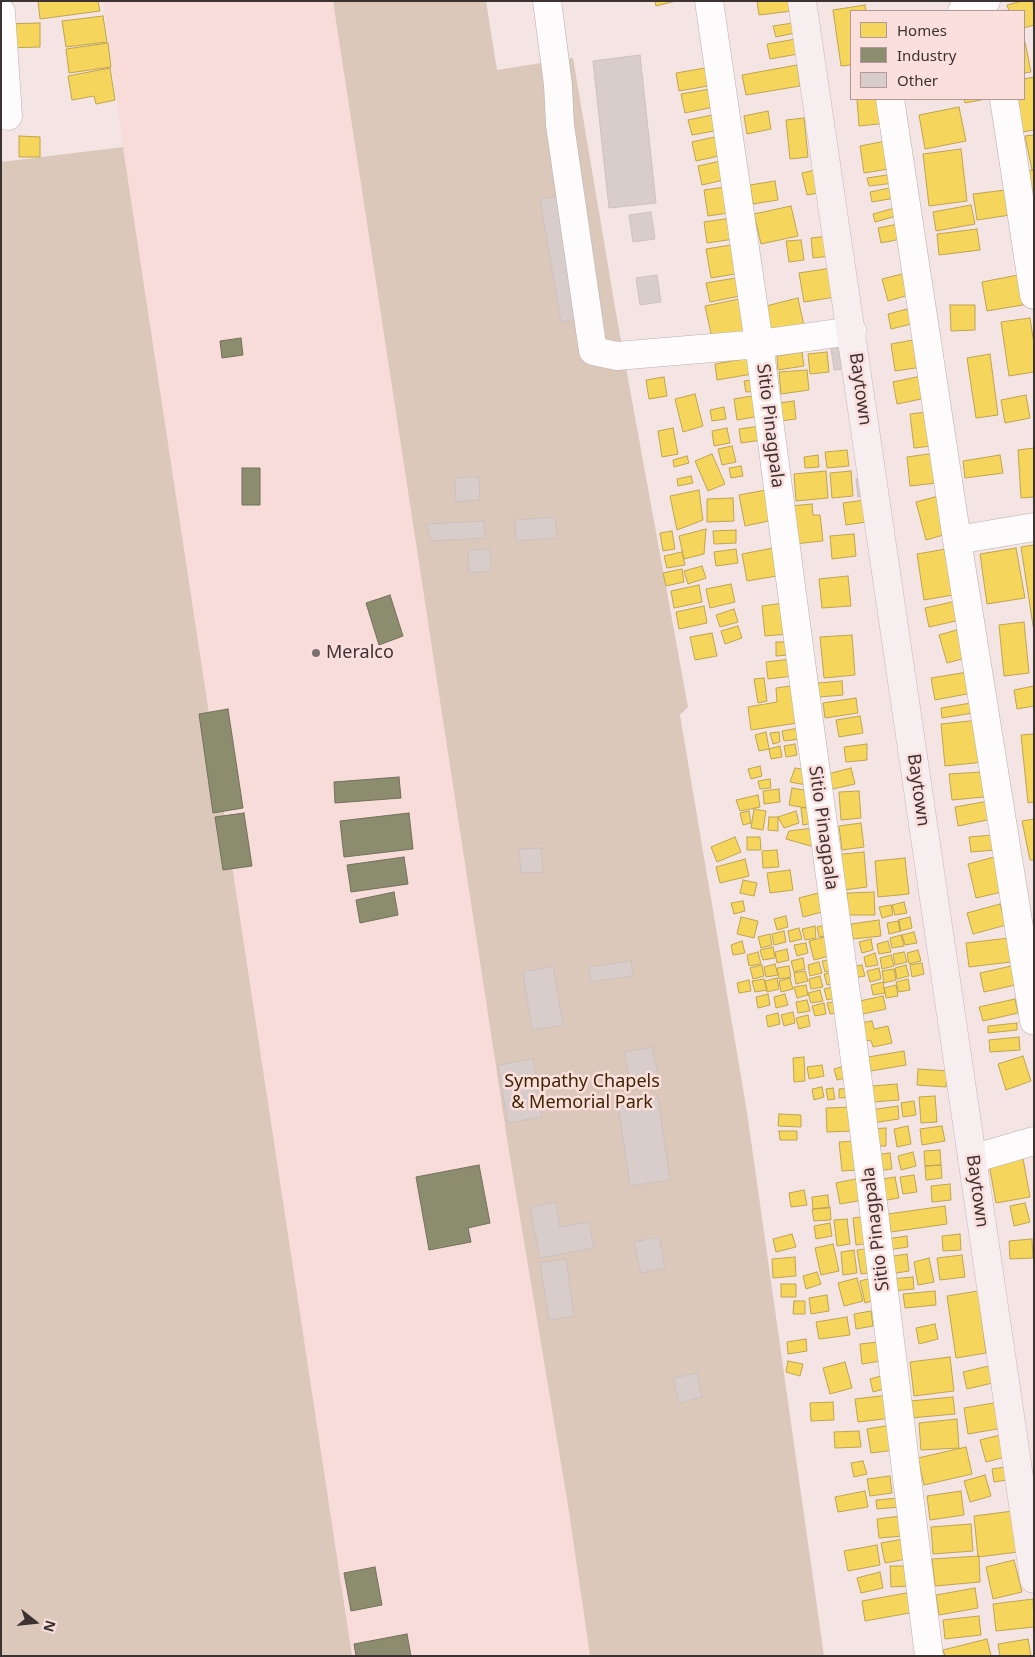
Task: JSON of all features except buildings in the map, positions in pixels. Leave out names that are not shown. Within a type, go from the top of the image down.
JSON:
[{"type":"main road","name":"Baytown","points":[[802,1],[1034,1579]]},
{"type":"street","points":[[547,1],[558,85],[560,126],[592,352],[617,356],[760,344],[852,332]]},
{"type":"street","name":"Sitio Pinagpala","points":[[709,1],[760,344],[858,1082],[929,1656]]},
{"type":"street","points":[[964,10],[987,1]]},
{"type":"street","points":[[1,12],[8,116]]},
{"type":"street","points":[[890,100],[957,540],[1034,1021]]},
{"type":"street","points":[[1004,100],[1034,295]]},
{"type":"street","points":[[957,540],[1034,527]]},
{"type":"street","points":[[972,1159],[1034,1141]]},
{"type":"shaded area","name":"Meralco","points":[[103,1],[333,1],[510,1158],[569,1512],[590,1656],[352,1656],[123,147]]},
{"type":"green space","name":"Sympathy Chapels & Memorial Park","points":[[333,1],[486,1],[497,70],[573,58],[616,313],[688,707],[680,715],[747,1112],[824,1656],[590,1656],[569,1512],[510,1158]]},
{"type":"green space","points":[[123,147],[352,1656],[1,1656],[1,162]]},
{"type":"place","name":"Meralco","points":[[316,653]]}]
